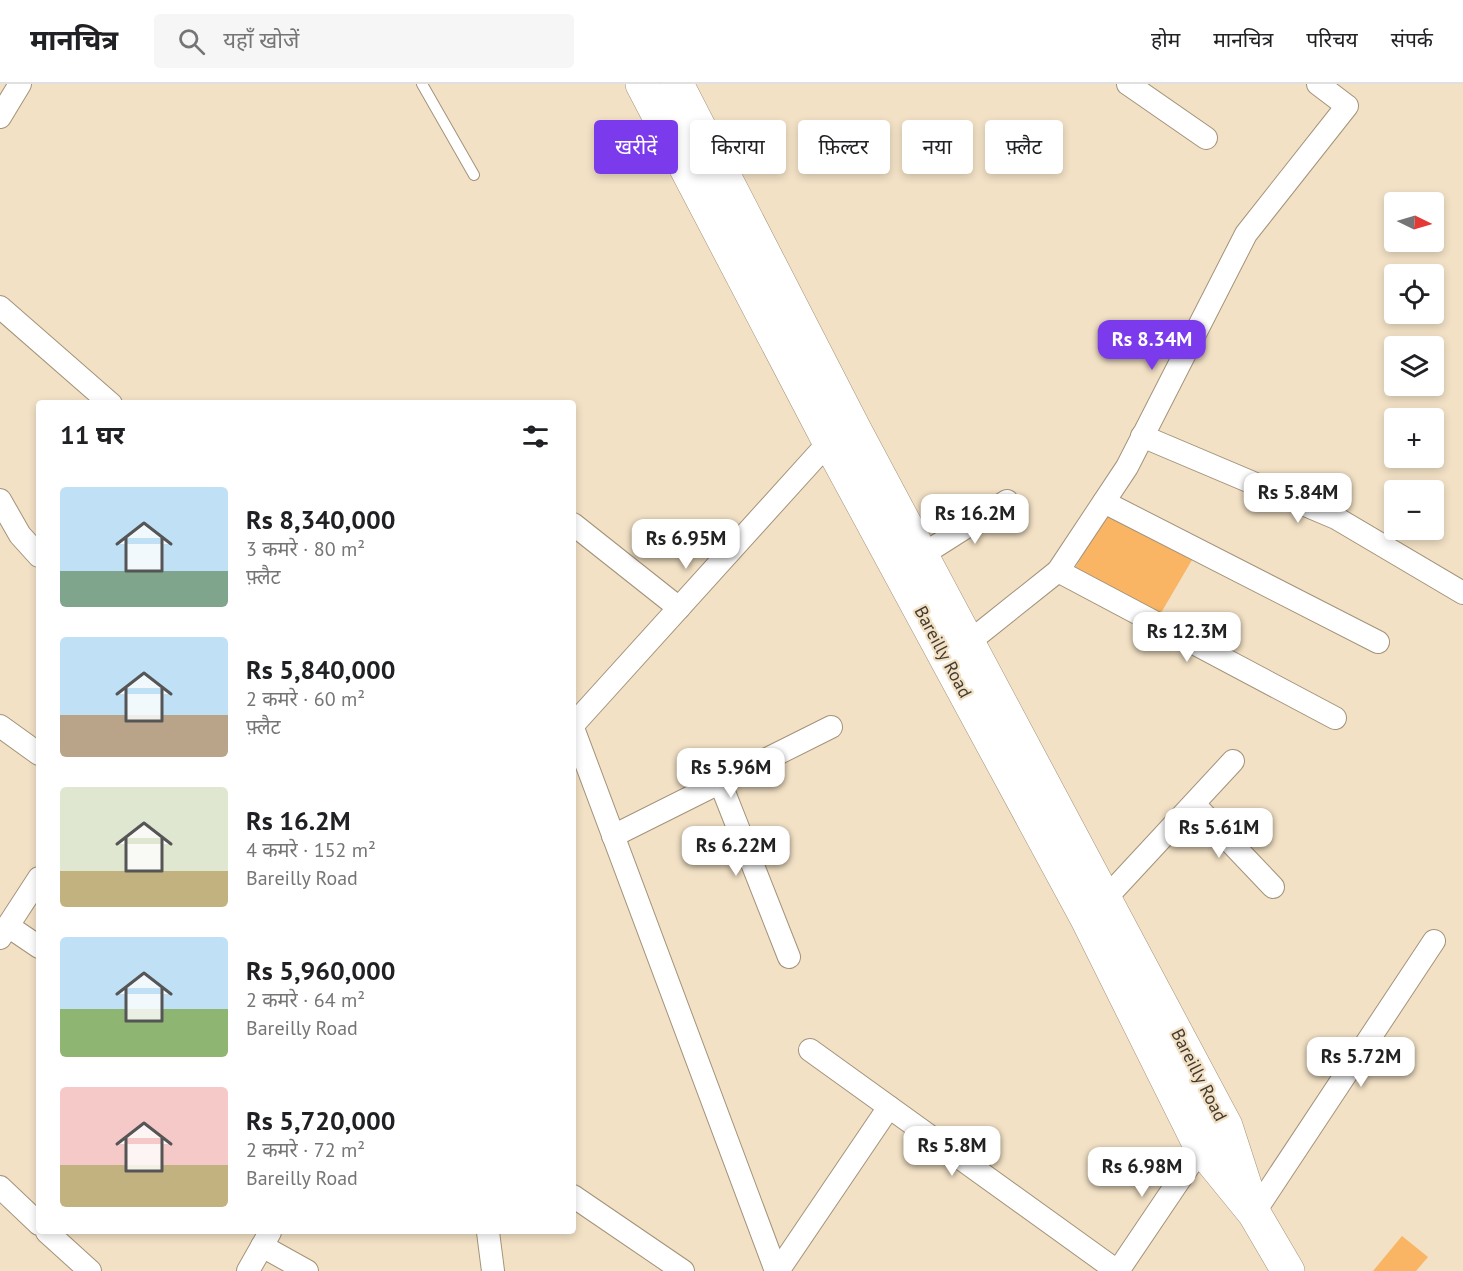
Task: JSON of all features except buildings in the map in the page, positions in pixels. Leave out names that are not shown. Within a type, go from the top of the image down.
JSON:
[{"type":"main road","name":"Bareilly Road","points":[[642,84],[829,442],[1087,919],[1201,1148],[1254,1213],[1288,1271]]},
{"type":"main road","name":"Bareilly Road","points":[[677,84],[922,555],[1226,1126],[1254,1213]]},
{"type":"street","points":[[0,117],[20,84]]},
{"type":"street","points":[[1128,84],[1206,138]]},
{"type":"street","points":[[969,642],[1058,571],[1127,467],[1245,234],[1347,106],[1318,84]]},
{"type":"street","points":[[0,307],[106,400]]},
{"type":"street","points":[[1142,436],[1336,518],[1463,593]]},
{"type":"street","points":[[576,724],[829,442]]},
{"type":"street","points":[[0,500],[20,535],[36,553]]},
{"type":"street","points":[[922,555],[1007,501]]},
{"type":"street","points":[[1104,502],[1378,642]]},
{"type":"street","points":[[576,526],[679,608]]},
{"type":"street","points":[[1058,571],[1335,718]]},
{"type":"street","points":[[0,726],[36,752]]},
{"type":"street","points":[[613,836],[831,727]]},
{"type":"street","points":[[576,735],[777,1271]]},
{"type":"street","points":[[1106,898],[1233,760]]},
{"type":"street","points":[[720,782],[789,957]]},
{"type":"street","points":[[1194,804],[1273,887]]},
{"type":"street","points":[[36,883],[4,932],[36,946]]},
{"type":"street","points":[[1254,1213],[1434,941]]},
{"type":"street","points":[[810,1050],[1117,1271],[1201,1148]]},
{"type":"street","points":[[777,1271],[889,1107]]},
{"type":"street","points":[[4,1197],[36,1222]]},
{"type":"street","points":[[576,1198],[683,1271]]},
{"type":"street","points":[[49,1234],[90,1271]]},
{"type":"street","points":[[488,1234],[493,1271]]},
{"type":"street","points":[[248,1271],[266,1239],[307,1271]]},
{"type":"lane","points":[[422,84],[474,175]]}]
